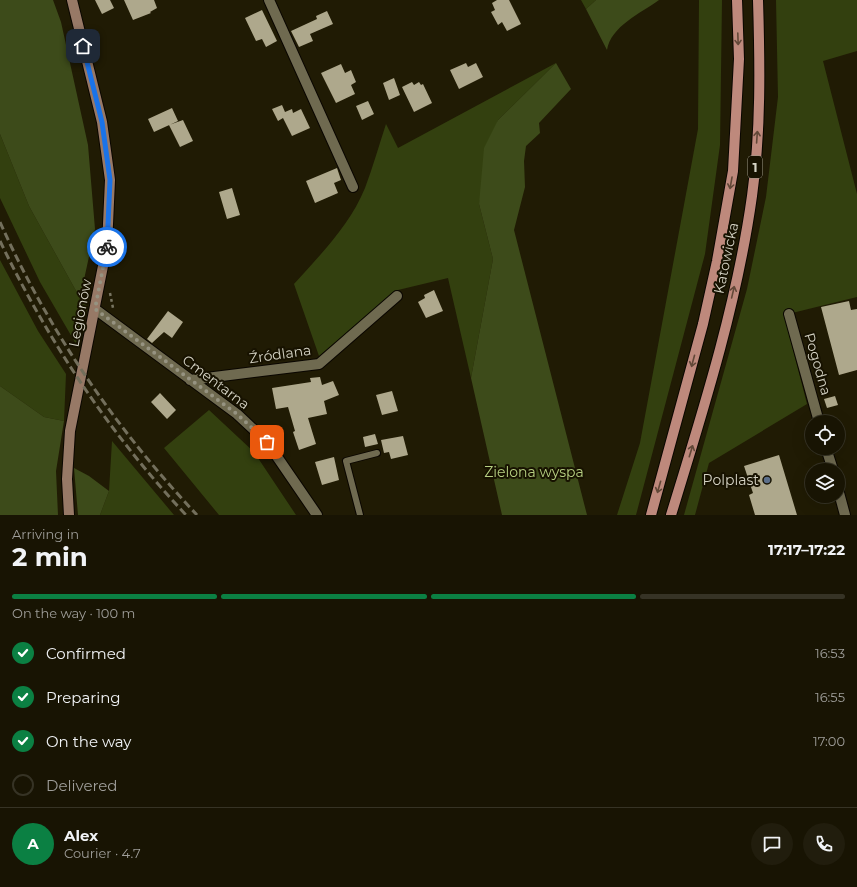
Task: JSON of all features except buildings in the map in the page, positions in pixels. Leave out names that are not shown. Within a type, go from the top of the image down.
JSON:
[{"type":"main road","name":"Katowicka","points":[[651,515],[703,324],[717,261],[733,171],[739,59],[737,0]]},
{"type":"main road","name":"Katowicka","points":[[671,515],[700,420],[724,330],[742,254],[752,196],[758,136],[760,70],[758,0]]},
{"type":"street","name":"Legionów","points":[[69,515],[68,479],[70,431],[107,246],[110,180],[102,122],[72,0]]},
{"type":"street","points":[[269,0],[353,187]]},
{"type":"street","name":"Źródlana","points":[[190,380],[319,364],[397,296]]},
{"type":"street","name":"Cmentarna","points":[[95,309],[237,414],[267,442],[317,515]]},
{"type":"street","name":"Pogodna","points":[[789,314],[817,415]]},
{"type":"street","points":[[842,503],[845,515]]},
{"type":"lane","points":[[360,515],[346,461],[377,453]]},
{"type":"green space","points":[[0,0],[53,0],[61,22],[88,145],[95,229],[80,298],[29,206],[0,134]]},
{"type":"green space","points":[[581,0],[596,0],[586,9]]},
{"type":"green space","points":[[596,0],[659,0],[620,27],[610,41],[607,50],[586,9]]},
{"type":"green space","points":[[699,0],[722,0],[720,145],[705,254],[636,515],[617,515],[640,443],[698,129]]},
{"type":"green space","points":[[776,0],[857,0],[857,51],[823,61],[857,194],[857,297],[784,315],[807,404],[709,463],[695,515],[684,515],[747,289],[766,197],[778,97]]},
{"type":"green space","points":[[556,63],[498,120],[479,204],[493,259],[471,378],[448,278],[398,290],[319,356],[294,284],[334,239],[359,202],[368,180],[386,124],[398,148]]},
{"type":"green space","name":"Zielona wyspa","points":[[556,63],[571,89],[539,123],[540,133],[526,146],[524,161],[525,187],[514,230],[587,515],[502,515],[471,378],[493,259],[479,204],[484,148],[498,120]]},
{"type":"green space","points":[[0,134],[29,206],[80,298],[88,307],[76,344],[40,282],[0,198]]},
{"type":"green space","points":[[0,260],[38,331],[66,374],[64,421],[44,417],[0,386]]},
{"type":"green space","points":[[0,386],[44,417],[64,421],[56,471],[58,515],[0,515]]},
{"type":"green space","points":[[209,410],[254,452],[296,515],[219,515],[164,448]]},
{"type":"green space","points":[[112,441],[174,515],[100,515],[109,491]]},
{"type":"green space","points":[[74,468],[89,476],[109,491],[100,515],[78,515]]},
{"type":"railway","points":[[0,222],[40,301],[86,377],[139,448],[197,515]]},
{"type":"railway","points":[[0,241],[39,315],[82,385],[132,452],[186,515]]},
{"type":"way so far","points":[[107,247],[95,309],[237,414],[267,442]]},
{"type":"place","name":"Polplast","points":[[767,480]]},
{"type":"route","points":[[83,46],[102,122],[110,180],[107,247]]}]
